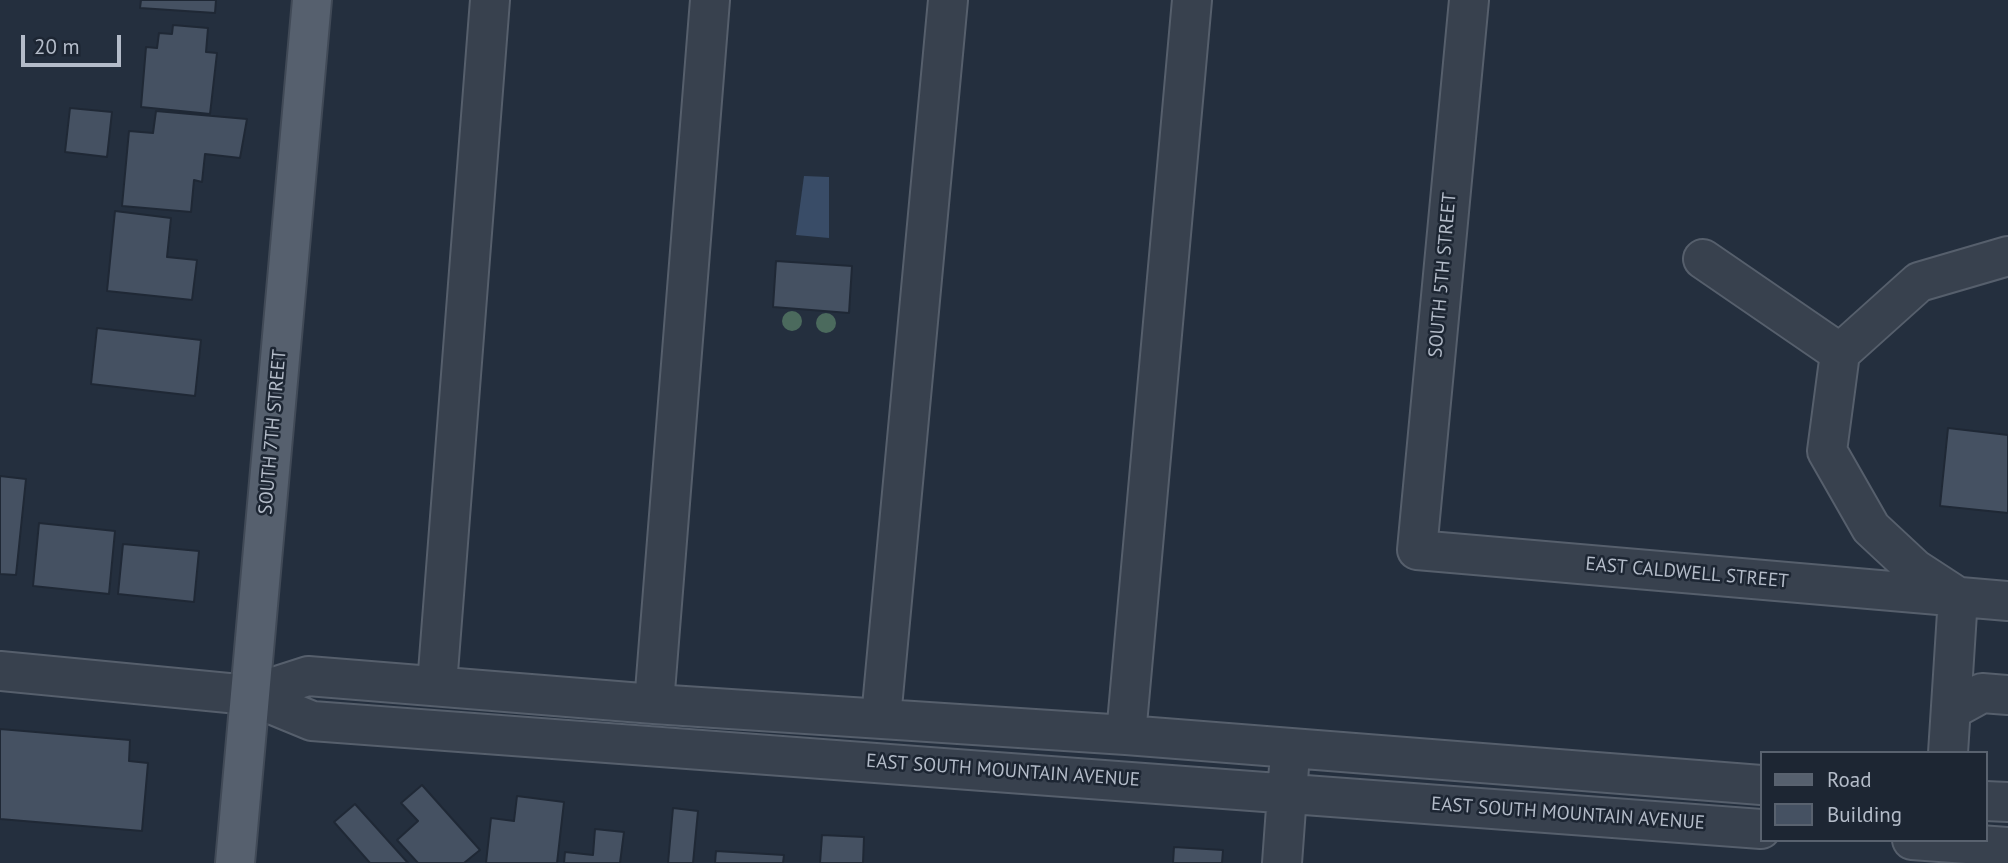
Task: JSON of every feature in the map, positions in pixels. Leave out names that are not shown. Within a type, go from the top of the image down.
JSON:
[{"type":"main road","name":"SOUTH 7TH STREET","points":[[235,863],[312,0]]},
{"type":"street","points":[[437,685],[491,0]]},
{"type":"street","points":[[654,704],[710,0]]},
{"type":"street","points":[[881,718],[948,0]]},
{"type":"street","points":[[1126,735],[1192,0]]},
{"type":"street","name":"SOUTH 5TH STREET","points":[[1417,550],[1469,0]]},
{"type":"street","points":[[1703,259],[1840,353],[1919,282],[2008,256]]},
{"type":"street","name":"EAST CALDWELL STREET","points":[[1840,353],[1827,451],[1871,528],[1915,569],[1958,597]]},
{"type":"street","name":"EAST CALDWELL STREET","points":[[1417,550],[2008,601]]},
{"type":"street","points":[[1948,751],[1958,597]]},
{"type":"street","name":"EAST SOUTH MOUNTAIN AVENUE","points":[[0,671],[249,695],[312,721],[1759,829]]},
{"type":"street","name":"EAST SOUTH MOUNTAIN AVENUE","points":[[249,695],[308,676],[654,704],[1126,735],[1759,785]]},
{"type":"street","points":[[1951,710],[1982,693],[2008,695]]},
{"type":"street","points":[[1282,863],[1290,749]]},
{"type":"street","points":[[1987,801],[2008,802]]},
{"type":"street","points":[[1945,842],[2008,847]]},
{"type":"water","points":[[804,176],[829,177],[829,238],[796,235]]},
{"type":"building","points":[[141,0],[216,0],[215,13],[140,8]]},
{"type":"building","points":[[173,25],[208,28],[206,52],[217,53],[210,114],[141,107],[146,47],[157,48],[159,33],[172,34]]},
{"type":"building","points":[[70,108],[112,112],[107,157],[65,152]]},
{"type":"building","points":[[156,111],[247,119],[240,158],[205,154],[202,182],[194,180],[191,212],[122,206],[129,131],[153,133]]},
{"type":"building","points":[[115,211],[171,218],[167,257],[197,260],[192,300],[107,291]]},
{"type":"building","points":[[776,261],[852,266],[849,313],[773,307]]},
{"type":"building","points":[[97,328],[201,340],[195,396],[91,384]]},
{"type":"building","points":[[1948,428],[2008,435],[2008,513],[1940,506]]},
{"type":"building","points":[[0,476],[26,479],[16,575],[0,574]]},
{"type":"building","points":[[39,523],[115,531],[109,594],[33,586]]},
{"type":"building","points":[[123,544],[199,551],[194,602],[118,594]]},
{"type":"building","points":[[0,729],[130,740],[129,761],[148,763],[142,831],[0,819]]},
{"type":"building","points":[[422,785],[480,850],[464,863],[418,863],[397,840],[418,821],[401,803]]},
{"type":"building","points":[[517,796],[564,802],[557,863],[486,863],[491,818],[514,821]]},
{"type":"building","points":[[355,804],[408,863],[370,863],[334,822]]},
{"type":"building","points":[[673,808],[698,811],[693,863],[668,863]]},
{"type":"building","points":[[595,829],[624,832],[620,863],[564,863],[565,852],[593,855]]},
{"type":"building","points":[[822,835],[864,837],[863,863],[820,863]]},
{"type":"building","points":[[1174,847],[1223,850],[1222,863],[1173,863]]},
{"type":"building","points":[[716,851],[784,855],[783,863],[715,863]]}]
